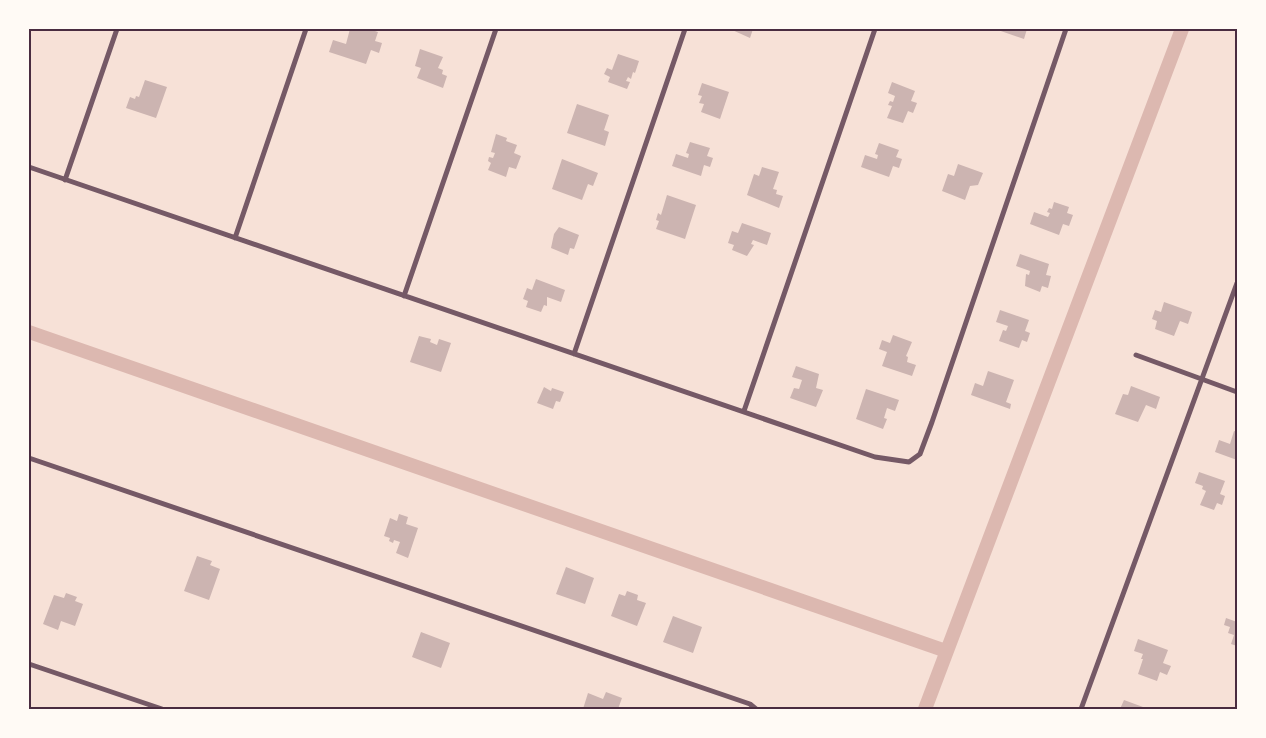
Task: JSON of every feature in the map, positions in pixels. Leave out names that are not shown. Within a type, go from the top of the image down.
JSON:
[{"type":"street","points":[[65,180],[117,29]]},
{"type":"street","points":[[235,238],[306,29]]},
{"type":"street","points":[[404,296],[496,29]]},
{"type":"street","points":[[574,354],[685,29]]},
{"type":"street","points":[[744,411],[875,29]]},
{"type":"street","points":[[29,167],[875,457],[909,462],[920,454],[932,422],[1066,29]]},
{"type":"street","points":[[1082,709],[1237,282]]},
{"type":"street","points":[[1136,355],[1237,392]]},
{"type":"street","points":[[29,458],[750,704],[756,709]]},
{"type":"street","points":[[29,664],[162,709]]},
{"type":"building","points":[[350,29],[369,29],[378,32],[375,41],[382,43],[379,53],[371,50],[366,64],[329,52],[333,40],[346,44]]},
{"type":"building","points":[[730,29],[753,29],[750,38]]},
{"type":"building","points":[[995,29],[1027,29],[1024,39]]},
{"type":"building","points":[[420,49],[443,57],[438,68],[443,70],[442,74],[447,76],[443,88],[417,78],[421,68],[415,66]]},
{"type":"building","points":[[618,54],[639,61],[635,73],[633,72],[631,79],[628,77],[626,81],[630,82],[627,89],[608,82],[610,77],[604,74],[607,68],[612,70]]},
{"type":"building","points":[[145,80],[167,87],[156,118],[126,108],[130,97],[135,99],[136,96],[139,97]]},
{"type":"building","points":[[892,82],[915,91],[911,101],[917,103],[913,113],[908,111],[903,123],[887,118],[892,106],[888,105],[890,101],[893,102],[895,96],[888,93]]},
{"type":"building","points":[[702,83],[729,92],[720,119],[701,112],[704,104],[699,103],[702,96],[698,95]]},
{"type":"building","points":[[577,104],[609,115],[604,130],[609,132],[605,146],[567,133]]},
{"type":"building","points":[[496,134],[507,138],[506,141],[517,145],[514,153],[521,156],[516,169],[509,167],[506,177],[488,170],[491,163],[488,161],[489,157],[493,158],[495,153],[491,152]]},
{"type":"building","points":[[690,142],[710,148],[707,156],[713,158],[710,167],[704,165],[701,176],[672,166],[676,154],[688,158],[689,154],[686,153]]},
{"type":"building","points":[[879,143],[899,150],[896,157],[902,159],[899,168],[893,166],[889,177],[861,167],[865,155],[877,159],[878,155],[875,154]]},
{"type":"building","points":[[562,159],[598,173],[593,186],[588,184],[582,200],[552,189]]},
{"type":"building","points":[[958,164],[983,173],[978,185],[970,186],[965,200],[942,191],[948,174],[954,176]]},
{"type":"building","points":[[762,167],[779,172],[773,189],[777,190],[776,194],[783,196],[779,208],[747,195],[754,174],[759,176]]},
{"type":"building","points":[[667,195],[696,205],[685,239],[656,229],[659,221],[656,220],[658,213],[661,215]]},
{"type":"building","points":[[1054,202],[1069,207],[1067,213],[1073,215],[1069,226],[1063,224],[1059,235],[1030,224],[1034,212],[1048,217],[1050,213],[1047,212],[1049,208],[1052,209]]},
{"type":"building","points":[[742,223],[771,233],[767,245],[753,240],[751,244],[754,245],[747,256],[732,250],[734,245],[728,243],[732,231],[738,233]]},
{"type":"building","points":[[559,227],[579,235],[574,249],[570,248],[568,255],[551,248],[554,234]]},
{"type":"building","points":[[1020,254],[1049,264],[1046,275],[1051,276],[1048,288],[1042,286],[1040,292],[1025,286],[1026,274],[1029,275],[1030,271],[1016,266]]},
{"type":"building","points":[[536,279],[565,290],[561,302],[547,297],[547,306],[544,305],[541,312],[526,307],[528,301],[523,299],[527,288],[532,290]]},
{"type":"building","points":[[1164,302],[1192,312],[1188,324],[1180,321],[1174,336],[1155,329],[1157,321],[1152,319],[1155,310],[1161,312]]},
{"type":"building","points":[[1000,310],[1029,320],[1025,331],[1030,333],[1027,342],[1022,340],[1019,348],[999,341],[1003,330],[1006,331],[1008,326],[996,322]]},
{"type":"building","points":[[893,335],[912,342],[906,356],[908,357],[907,362],[916,365],[912,376],[882,366],[887,352],[879,349],[882,340],[890,343]]},
{"type":"building","points":[[419,336],[431,339],[430,342],[437,345],[439,339],[451,343],[441,372],[410,362]]},
{"type":"building","points":[[796,366],[819,374],[816,388],[823,390],[816,407],[790,398],[794,388],[799,389],[802,380],[792,377]]},
{"type":"building","points":[[988,371],[1014,380],[1006,402],[1011,404],[1010,409],[971,395],[975,383],[983,386]]},
{"type":"building","points":[[1131,386],[1160,397],[1156,409],[1146,405],[1138,422],[1115,414],[1123,394],[1128,395]]},
{"type":"building","points":[[544,387],[551,391],[552,388],[564,392],[560,402],[556,401],[553,409],[537,403]]},
{"type":"building","points":[[866,389],[899,400],[895,411],[887,408],[884,418],[887,419],[883,429],[856,419]]},
{"type":"building","points":[[1234,431],[1237,432],[1237,460],[1215,452],[1219,440],[1230,444]]},
{"type":"building","points":[[1199,472],[1225,481],[1220,494],[1225,496],[1222,505],[1217,503],[1214,510],[1200,505],[1206,491],[1202,489],[1203,486],[1195,483]]},
{"type":"building","points":[[399,514],[408,517],[406,524],[418,528],[408,558],[396,553],[400,542],[394,540],[393,543],[389,541],[390,538],[384,536],[390,518],[397,521]]},
{"type":"building","points":[[197,556],[212,561],[210,565],[220,569],[209,600],[184,591]]},
{"type":"building","points":[[566,567],[594,578],[585,604],[556,594]]},
{"type":"building","points":[[627,591],[638,595],[637,600],[646,603],[637,626],[611,616],[619,594],[625,596]]},
{"type":"building","points":[[66,593],[77,597],[75,601],[83,604],[75,626],[61,621],[58,630],[43,624],[54,595],[64,598]]},
{"type":"building","points":[[673,616],[702,627],[693,653],[663,642]]},
{"type":"building","points":[[1226,618],[1237,622],[1237,646],[1231,644],[1234,635],[1228,633],[1230,627],[1224,625]]},
{"type":"building","points":[[421,632],[450,643],[441,668],[412,657]]},
{"type":"building","points":[[1138,639],[1168,650],[1163,663],[1171,666],[1167,675],[1160,672],[1157,681],[1138,674],[1143,654],[1134,651]]},
{"type":"building","points":[[606,692],[622,698],[618,709],[583,709],[588,693],[603,699]]},
{"type":"building","points":[[1124,700],[1143,707],[1143,709],[1120,709]]},
{"type":"waterway","points":[[925,709],[1182,29]]},
{"type":"waterway","points":[[29,332],[946,651]]}]
